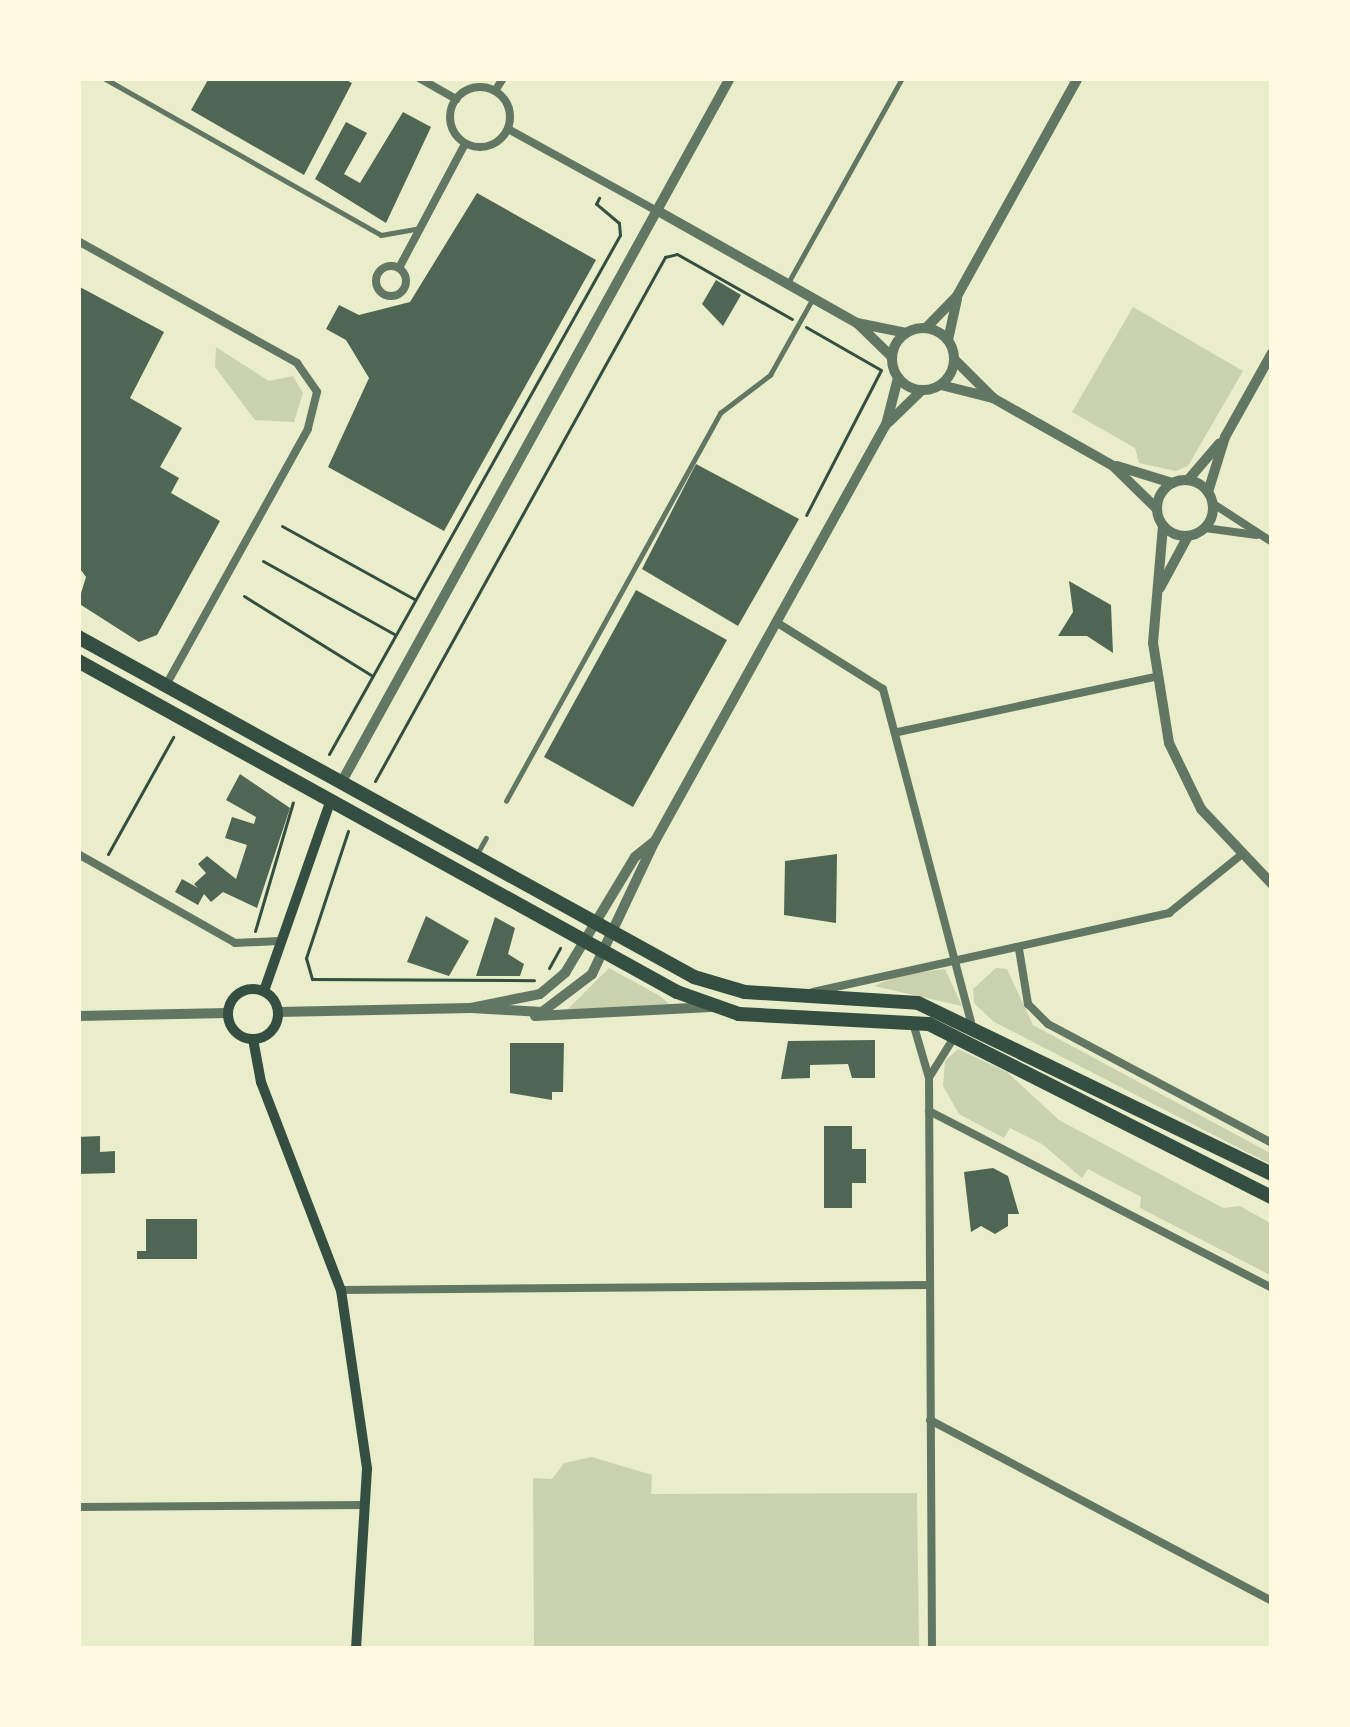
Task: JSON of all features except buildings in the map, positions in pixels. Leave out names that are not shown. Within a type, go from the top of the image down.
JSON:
[{"type":"highway","points":[[78,637],[614,934],[715,985],[800,995],[880,997],[970,1022],[1272,1174]]},
{"type":"highway","points":[[78,661],[584,944],[711,1007],[755,1016],[911,1019],[956,1036],[1272,1197]]},
{"type":"highway","points":[[331,803],[341,783]]},
{"type":"main road","points":[[263,991],[331,803]]},
{"type":"main road","points":[[263,991],[278,1012],[271,1032],[253,1039],[233,1029],[228,1013],[240,992],[263,991]]},
{"type":"main road","points":[[253,1039],[261,1082],[341,1290],[367,1504],[356,1649]]},
{"type":"street","points":[[419,78],[456,99]]},
{"type":"street","points":[[495,91],[503,78]]},
{"type":"street","points":[[341,783],[730,78]]},
{"type":"street","points":[[508,129],[857,322],[906,333],[926,328],[957,296],[1078,78]]},
{"type":"street","points":[[478,87],[495,91],[507,104],[508,129],[485,147],[465,144],[450,120],[456,99],[478,87]]},
{"type":"street","points":[[399,268],[379,272],[383,294],[404,289],[399,268],[465,144]]},
{"type":"street","points":[[78,241],[314,379],[314,416],[166,685]]},
{"type":"street","points":[[957,296],[947,340],[954,359],[993,398],[1113,466],[1172,483],[1188,480],[1225,437],[1272,353]]},
{"type":"street","points":[[526,1016],[573,995],[603,953],[655,841],[886,425],[898,378],[892,357],[857,322]]},
{"type":"street","points":[[926,328],[947,340]]},
{"type":"street","points":[[892,357],[906,333]]},
{"type":"street","points":[[941,385],[954,359]]},
{"type":"street","points":[[898,378],[921,391]]},
{"type":"street","points":[[886,425],[921,391],[941,385],[993,398]]},
{"type":"street","points":[[1205,528],[1225,437]]},
{"type":"street","points":[[1113,466],[1156,508],[1162,526],[1156,677],[1184,776],[1240,856],[1272,884]]},
{"type":"street","points":[[1188,480],[1272,542]]},
{"type":"street","points":[[1156,508],[1172,483]]},
{"type":"street","points":[[1162,526],[1188,536]]},
{"type":"street","points":[[1158,591],[1188,536],[1205,528],[1258,535]]},
{"type":"street","points":[[776,622],[883,689],[898,732],[970,1022]]},
{"type":"street","points":[[898,732],[1156,677]]},
{"type":"street","points":[[471,1008],[549,989],[584,944],[635,857],[655,841]]},
{"type":"street","points":[[78,854],[235,943],[279,941]]},
{"type":"street","points":[[800,995],[951,957],[1019,949],[1169,914],[1240,856]]},
{"type":"street","points":[[1019,949],[1028,1004],[1048,1024],[1272,1143]]},
{"type":"street","points":[[278,1012],[471,1008],[526,1016],[711,1007]]},
{"type":"street","points":[[78,1016],[228,1013]]},
{"type":"street","points":[[911,1019],[929,1078],[932,1649]]},
{"type":"street","points":[[929,1078],[956,1036]]},
{"type":"street","points":[[929,1111],[1272,1288]]},
{"type":"street","points":[[341,1290],[930,1285]]},
{"type":"street","points":[[930,1420],[1272,1601]]},
{"type":"street","points":[[78,1507],[367,1504]]},
{"type":"lane","points":[[104,78],[381,236],[421,227]]},
{"type":"lane","points":[[788,283],[902,78]]},
{"type":"lane","points":[[506,801],[720,413],[770,375],[812,298]]},
{"type":"lane","points":[[475,856],[486,838]]},
{"type":"path","points":[[329,754],[620,236],[619,223],[596,204],[599,198]]},
{"type":"path","points":[[375,781],[665,257],[676,254],[881,370],[806,515]]},
{"type":"path","points":[[282,526],[416,600]]},
{"type":"path","points":[[263,561],[396,634]]},
{"type":"path","points":[[244,596],[373,675]]},
{"type":"path","points":[[109,854],[173,737]]},
{"type":"path","points":[[249,935],[257,929],[293,802]]},
{"type":"path","points":[[348,831],[340,837],[307,975],[319,981],[542,980],[560,948]]},
{"type":"green space","points":[[1133,307],[1243,371],[1188,466],[1176,471],[1139,463],[1135,448],[1072,412]]},
{"type":"green space","points":[[216,347],[269,381],[293,376],[303,393],[294,422],[255,420],[215,367]]},
{"type":"green space","points":[[609,968],[660,996],[669,1004],[566,1011]]},
{"type":"green space","points":[[996,968],[1007,969],[1033,1025],[1272,1154],[1272,1165],[994,1022],[974,1003],[973,989]]},
{"type":"green space","points":[[945,969],[962,1006],[874,986],[902,974]]},
{"type":"green space","points":[[958,1049],[1007,1072],[1059,1120],[1223,1208],[1240,1206],[1272,1224],[1272,1276],[1140,1208],[1141,1197],[1088,1169],[1082,1178],[1042,1144],[1010,1128],[1004,1138],[959,1114],[943,1086],[945,1061]]},
{"type":"green space","points":[[592,1457],[652,1475],[651,1494],[917,1493],[919,1649],[534,1649],[533,1478],[552,1479],[564,1463]]}]
